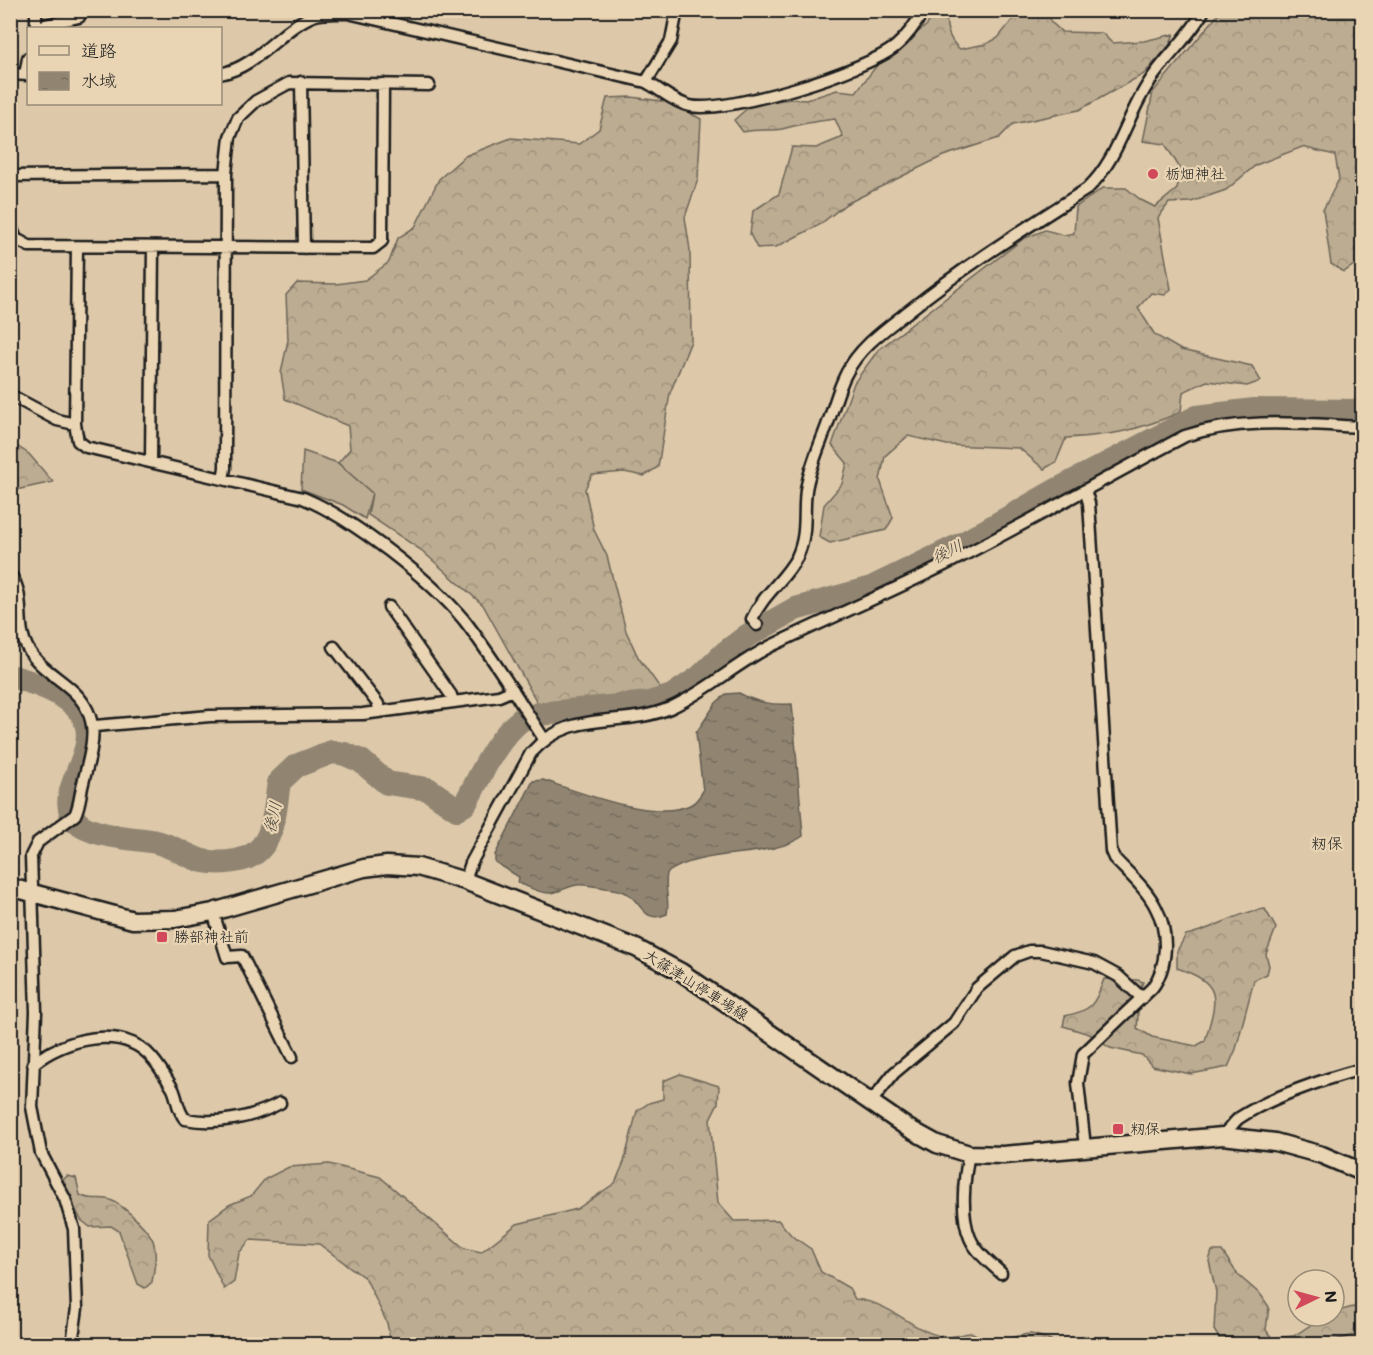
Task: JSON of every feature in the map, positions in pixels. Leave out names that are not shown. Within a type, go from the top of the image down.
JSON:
[{"type":"main road","name":"大篠津山停車場線","points":[[10,887],[133,920],[175,920],[213,912],[341,873],[387,865],[418,867],[465,880],[591,928],[681,972],[870,1103],[937,1144],[969,1154],[1003,1155],[1223,1136],[1275,1142],[1322,1155],[1362,1172]]},
{"type":"street","points":[[36,10],[36,27]]},
{"type":"street","points":[[645,82],[671,41],[677,10]]},
{"type":"street","points":[[222,73],[259,57],[298,24],[317,14],[348,12],[645,82],[675,100],[691,106],[713,106],[749,99],[825,78],[869,62],[895,47],[910,32],[924,10]]},
{"type":"street","points":[[756,625],[752,619],[756,611],[765,596],[787,573],[797,556],[804,537],[809,475],[846,373],[859,355],[883,331],[930,294],[994,247],[1087,189],[1100,177],[1111,160],[1150,79],[1172,55],[1204,10]]},
{"type":"street","points":[[40,27],[79,17]]},
{"type":"street","points":[[10,74],[27,75]]},
{"type":"street","points":[[301,82],[304,248]]},
{"type":"street","points":[[223,479],[228,248],[226,174],[230,137],[238,118],[267,94],[289,83],[429,85]]},
{"type":"street","points":[[10,224],[13,243],[29,246],[374,248],[382,241],[383,84]]},
{"type":"street","points":[[10,176],[226,174]]},
{"type":"street","points":[[77,247],[75,424],[78,441],[86,447],[303,498],[329,509],[352,524],[442,598],[463,620],[513,690],[544,739]]},
{"type":"street","points":[[151,462],[153,247]]},
{"type":"street","points":[[10,395],[57,420],[75,424]]},
{"type":"street","points":[[465,880],[471,862],[531,753],[544,739],[576,725],[667,710],[690,698],[752,656],[963,556],[1185,436],[1213,426],[1242,424],[1362,427]]},
{"type":"street","points":[[1085,489],[1089,503],[1111,851],[1114,858],[1156,907],[1164,942],[1163,968],[1159,979],[1083,1054],[1078,1083],[1085,1148]]},
{"type":"street","points":[[10,574],[20,593],[23,637],[28,650],[75,693],[88,709],[94,726],[92,749],[72,817],[38,842],[33,849],[36,1012],[32,1107],[41,1153],[65,1199],[74,1230],[77,1308],[72,1344]]},
{"type":"street","points":[[389,607],[452,695],[453,702]]},
{"type":"street","points":[[334,647],[378,704],[379,712]]},
{"type":"street","points":[[94,726],[210,716],[379,712],[499,696],[513,690]]},
{"type":"street","points":[[213,912],[227,957],[242,956],[292,1057]]},
{"type":"street","points":[[870,1103],[894,1073],[954,1023],[977,988],[1015,956],[1029,951],[1041,951],[1094,963],[1118,976],[1142,998]]},
{"type":"street","points":[[33,1064],[80,1041],[106,1038],[128,1041],[152,1058],[173,1090],[180,1113],[185,1119],[215,1121],[252,1115],[280,1103]]},
{"type":"street","points":[[1223,1136],[1237,1119],[1264,1106],[1315,1083],[1362,1070]]},
{"type":"street","points":[[969,1154],[965,1210],[967,1228],[976,1248],[1001,1273]]},
{"type":"green space","points":[[1222,10],[1362,11],[1362,259],[1344,272],[1331,264],[1323,210],[1339,179],[1335,155],[1302,147],[1256,165],[1226,190],[1191,202],[1169,203],[1158,218],[1171,289],[1165,295],[1151,293],[1138,308],[1155,335],[1181,350],[1252,366],[1261,381],[1247,386],[1207,381],[1183,392],[1181,412],[1125,431],[1066,438],[1056,462],[1044,469],[1019,448],[947,445],[908,436],[885,456],[880,480],[893,518],[886,530],[830,543],[819,537],[824,505],[842,484],[847,463],[832,445],[854,383],[878,350],[1023,239],[1045,230],[1064,235],[1074,233],[1076,207],[1103,188],[1126,188],[1141,200],[1155,207],[1177,189],[1181,170],[1165,144],[1143,141],[1153,92]]},
{"type":"green space","points":[[936,11],[949,11],[948,32],[960,49],[986,44],[998,38],[1013,19],[1028,11],[1048,11],[1051,22],[1062,32],[1102,33],[1112,43],[1144,41],[1174,34],[1169,46],[1144,74],[1079,110],[1013,124],[999,138],[943,156],[846,204],[819,225],[776,247],[757,248],[750,234],[753,211],[779,194],[792,147],[816,148],[843,137],[835,119],[782,129],[743,132],[734,120],[752,104],[791,99],[806,100],[837,90],[856,92],[878,64],[927,25]]},
{"type":"green space","points":[[631,97],[669,102],[701,119],[698,179],[685,217],[690,250],[691,341],[670,393],[658,467],[644,476],[624,472],[592,475],[585,489],[594,530],[607,556],[626,631],[638,657],[661,689],[650,698],[553,707],[537,702],[483,605],[421,550],[368,515],[372,493],[338,463],[350,449],[348,426],[285,399],[281,373],[288,340],[286,295],[297,283],[336,284],[365,280],[389,262],[398,238],[415,227],[439,179],[465,156],[511,138],[579,144],[599,129],[607,98]]},
{"type":"green space","points":[[11,442],[29,454],[53,482],[11,491]]},
{"type":"green space","points":[[303,451],[338,463],[372,493],[365,519],[343,505],[301,489]]},
{"type":"green space","points":[[1265,909],[1276,928],[1266,954],[1269,966],[1267,974],[1254,980],[1236,1049],[1228,1067],[1191,1074],[1152,1066],[1142,1055],[1110,1048],[1089,1034],[1063,1026],[1065,1016],[1087,1009],[1095,1001],[1104,979],[1138,980],[1143,982],[1138,1000],[1137,1028],[1152,1037],[1196,1046],[1205,1041],[1214,1003],[1213,994],[1203,980],[1177,968],[1177,951],[1186,935]]},
{"type":"green space","points":[[680,1074],[719,1086],[718,1103],[710,1119],[718,1203],[734,1221],[778,1220],[792,1236],[811,1249],[821,1272],[849,1288],[855,1299],[881,1306],[933,1334],[948,1337],[972,1333],[993,1344],[391,1344],[387,1323],[366,1279],[319,1244],[250,1240],[239,1253],[234,1282],[224,1289],[208,1255],[209,1220],[229,1205],[251,1196],[265,1179],[289,1167],[329,1164],[380,1177],[464,1248],[481,1252],[517,1224],[577,1209],[615,1183],[624,1162],[637,1111],[649,1103],[663,1099],[663,1081]]},
{"type":"green space","points":[[67,1176],[76,1178],[80,1195],[113,1201],[148,1232],[154,1244],[155,1259],[152,1282],[145,1288],[138,1284],[119,1231],[111,1226],[90,1227],[81,1220],[61,1182]]},
{"type":"green space","points":[[1212,1251],[1222,1251],[1238,1275],[1261,1295],[1269,1307],[1266,1330],[1272,1338],[1294,1336],[1306,1328],[1346,1328],[1346,1309],[1353,1307],[1362,1310],[1362,1333],[1321,1344],[1234,1344],[1233,1338],[1219,1338],[1214,1330],[1216,1292],[1209,1261]]},
{"type":"green space","points":[[1031,1334],[1051,1340],[1053,1344],[993,1344]]},
{"type":"water","points":[[739,693],[764,703],[792,704],[803,836],[773,848],[698,860],[667,873],[667,914],[658,917],[646,913],[626,893],[618,890],[580,885],[553,893],[538,891],[518,883],[519,877],[495,862],[495,855],[533,781],[543,780],[596,798],[638,808],[675,809],[692,804],[703,791],[696,733],[716,703],[726,694]]},
{"type":"waterway","name":"後川","points":[[538,714],[649,703],[672,696],[700,677],[747,636],[795,609],[871,588],[966,542],[1055,491],[1197,417],[1254,410],[1362,411]]},
{"type":"waterway","name":"後川","points":[[10,676],[55,692],[79,710],[88,729],[86,749],[72,788],[69,806],[77,822],[92,831],[156,842],[197,859],[211,862],[235,861],[258,851],[270,831],[279,782],[296,766],[332,752],[345,754],[361,761],[387,783],[428,789],[457,809],[465,804],[496,747],[512,727],[522,719]]},
{"type":"place","name":"栃畑神社","points":[[1153,174]]},
{"type":"place","name":"勝部神社前","points":[[162,937]]},
{"type":"place","name":"籾保","points":[[1118,1129]]},
{"type":"district","name":"籾保","points":[[1327,843]]}]
